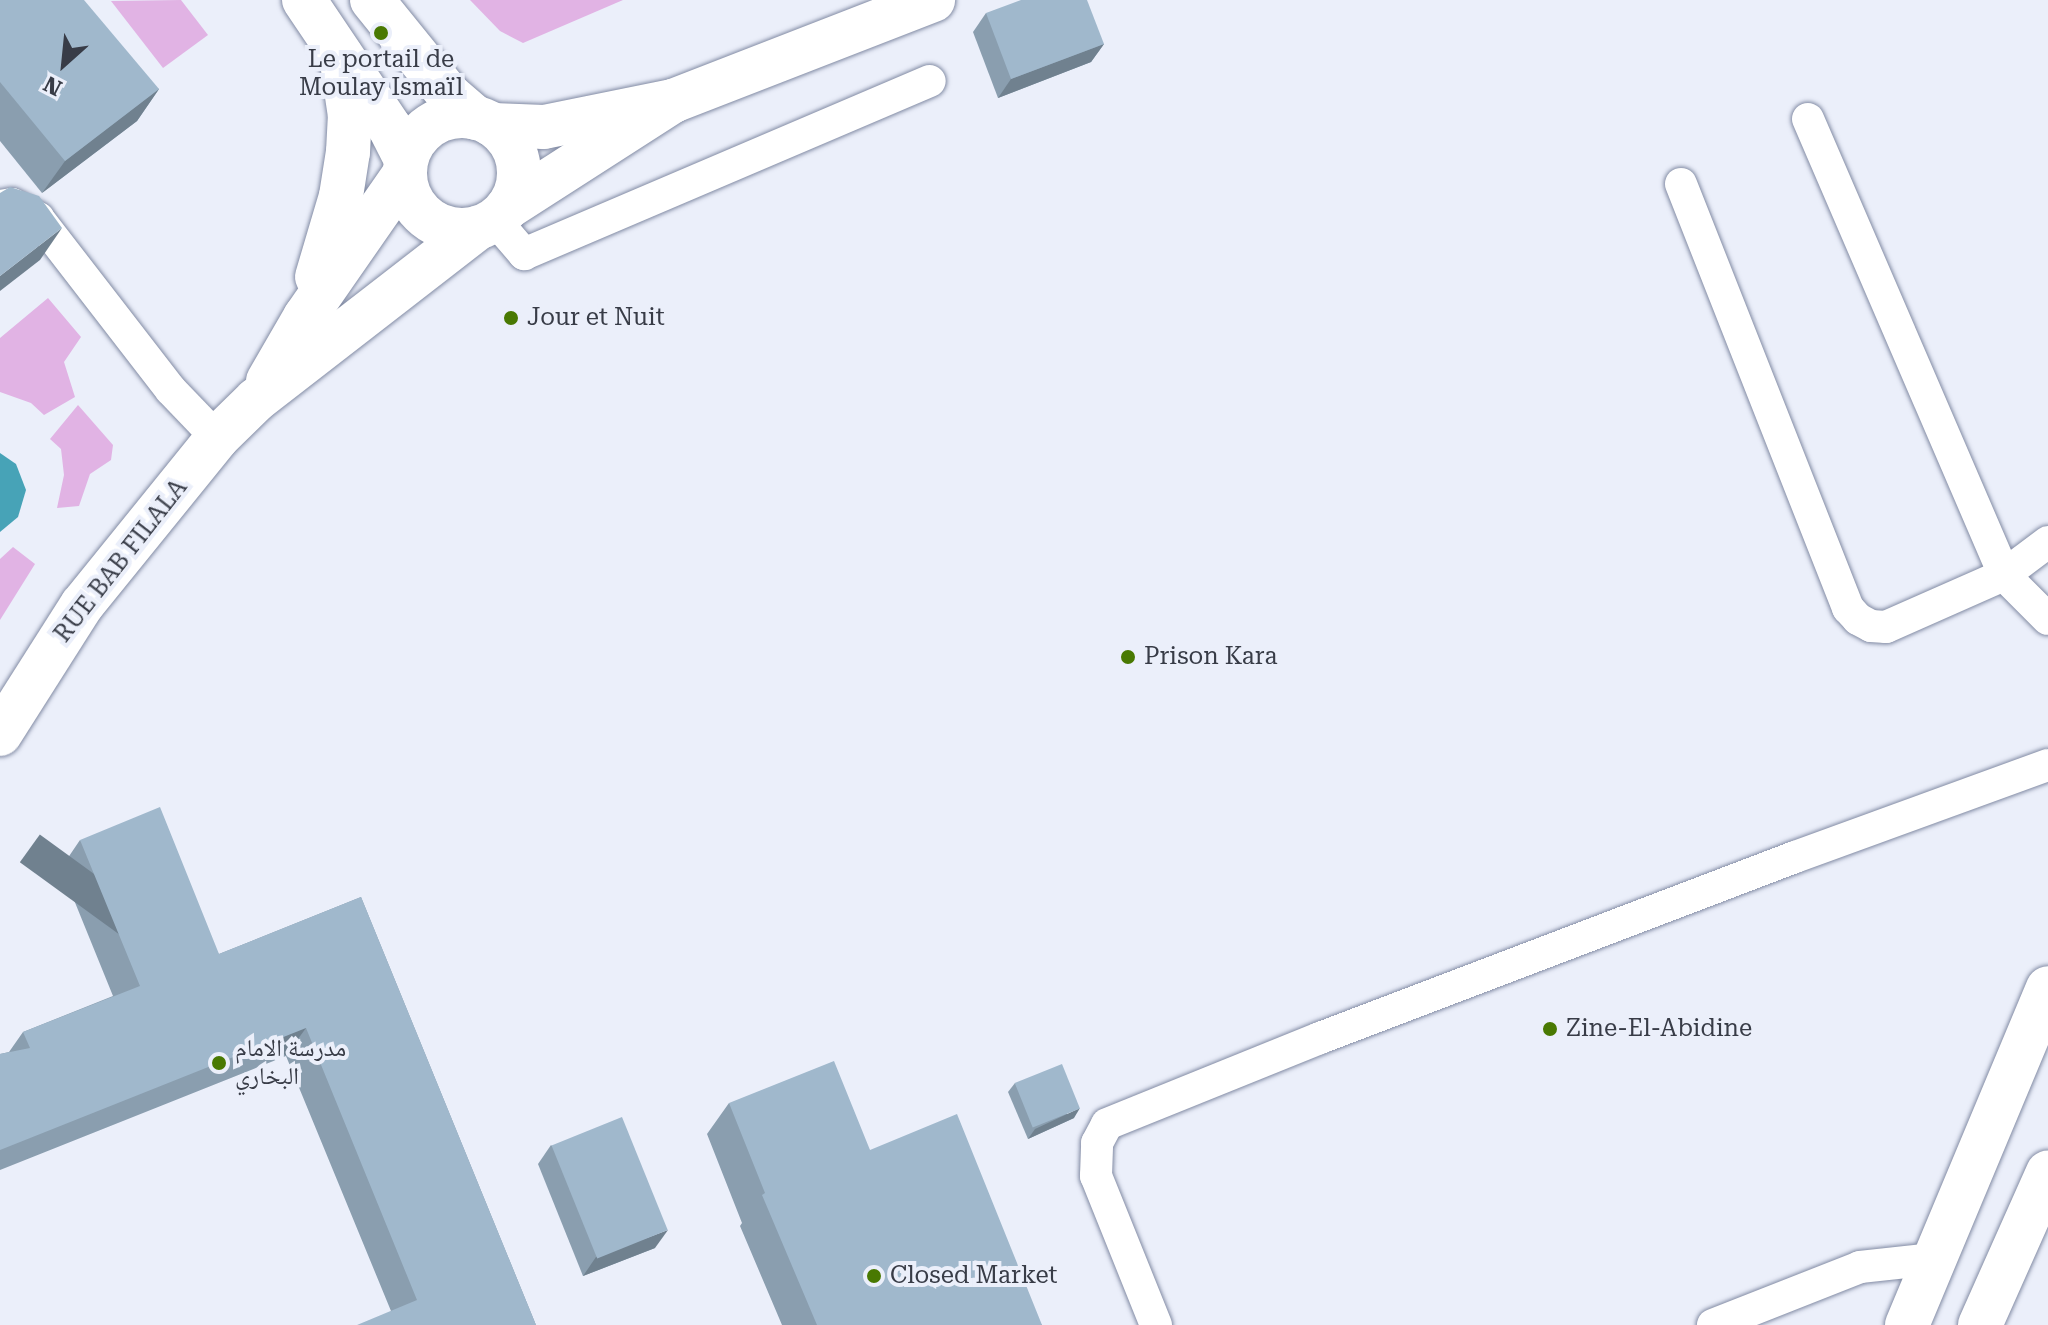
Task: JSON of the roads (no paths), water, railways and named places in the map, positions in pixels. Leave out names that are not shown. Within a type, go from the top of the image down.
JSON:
[{"type":"street","points":[[304,0],[390,128],[406,166],[415,206],[427,219],[451,229],[494,218],[517,190],[518,163],[507,137],[449,95],[372,0]]},
{"type":"street","points":[[406,166],[425,130],[440,121],[457,117],[544,127],[673,101],[933,0]]},
{"type":"street","points":[[305,317],[341,196],[348,152],[350,116],[341,56]]},
{"type":"street","name":"RUE BAB FILALA","points":[[0,734],[82,605],[217,438],[256,400],[494,218],[673,101]]},
{"type":"street","name":"RUE BAB FILALA","points":[[256,400],[305,317],[406,166]]},
{"type":"street","points":[[1907,1325],[2048,988]]},
{"type":"street","points":[[1980,1325],[2048,1172]]},
{"type":"lane","points":[[494,218],[524,254],[930,81]]},
{"type":"lane","points":[[1808,119],[2004,575],[2048,619]]},
{"type":"lane","points":[[1681,184],[1848,608],[1871,626],[1886,627],[2004,575],[2048,542]]},
{"type":"lane","points":[[0,206],[12,204],[38,218],[171,390],[217,438]]},
{"type":"lane","points":[[1156,1325],[1096,1176],[1097,1143],[1107,1124],[1306,1043],[2048,765]]},
{"type":"lane","points":[[1713,1325],[1860,1267],[1934,1259]]},
{"type":"water","points":[[0,453],[16,464],[26,490],[18,517],[0,532]]},
{"type":"place","name":"Le portail de Moulay Ismaïl","points":[[381,33]]},
{"type":"place","name":"Jour et Nuit","points":[[511,318]]},
{"type":"place","name":"Prison Kara","points":[[1128,657]]},
{"type":"place","name":"Zine-El-Abidine","points":[[1550,1029]]},
{"type":"place","name":"مدرسة الامام البخاري","points":[[219,1063]]},
{"type":"place","name":"Closed Market","points":[[874,1276]]}]
